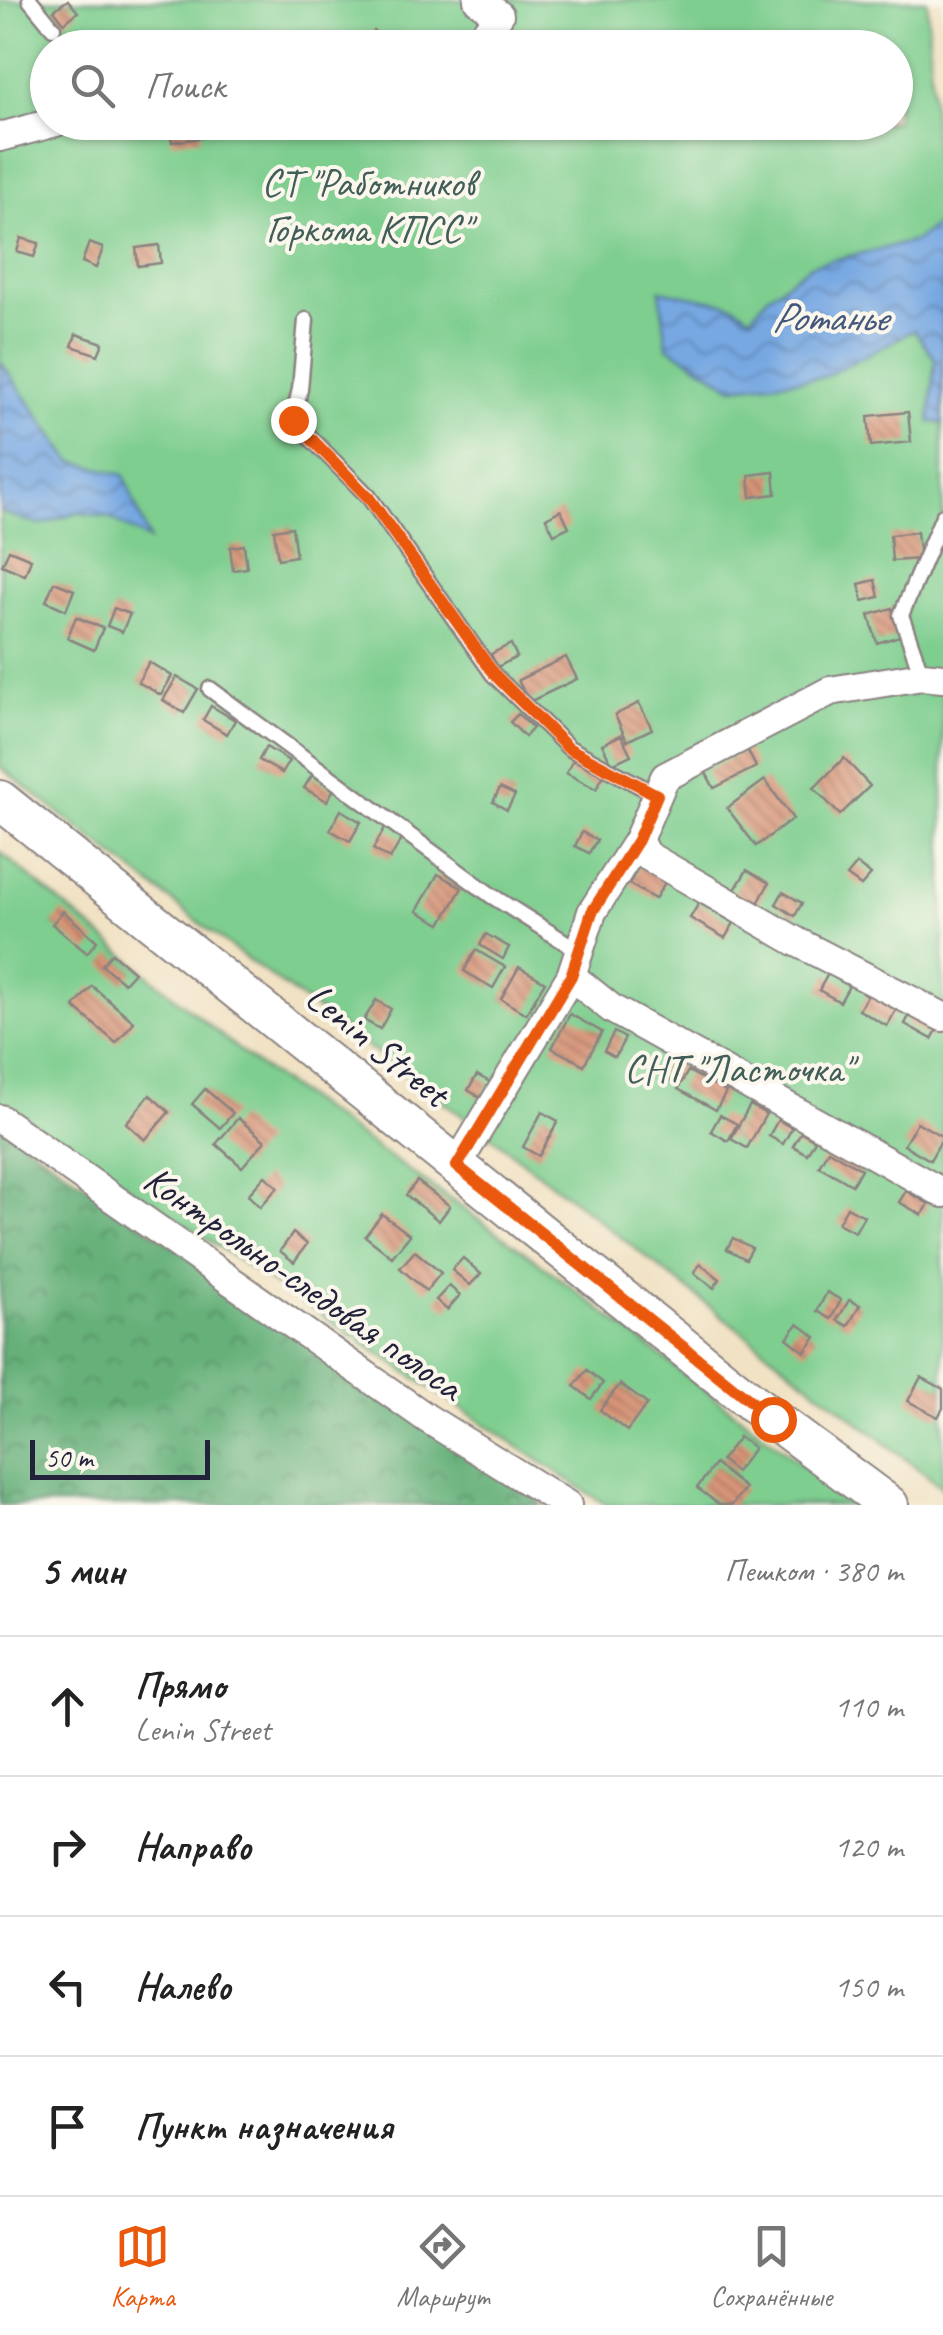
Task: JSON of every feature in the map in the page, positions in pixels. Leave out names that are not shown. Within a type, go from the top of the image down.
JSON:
[{"type":"street","points":[[478,0],[499,15],[488,30]]},
{"type":"street","points":[[0,136],[30,128]]},
{"type":"street","points":[[457,1166],[575,964],[592,912],[638,840],[665,777],[830,691],[933,677]]},
{"type":"street","name":"Lenin Street","points":[[0,800],[773,1419],[888,1505]]},
{"type":"street","points":[[638,840],[646,855],[780,932],[943,1017]]},
{"type":"street","points":[[575,964],[612,1009],[943,1193]]},
{"type":"street","name":"Контрольно-следовая полоса","points":[[0,1118],[428,1419],[567,1505]]},
{"type":"lane","points":[[30,0],[53,28]]},
{"type":"lane","points":[[306,320],[293,420],[369,498],[494,674],[568,748],[657,795]]},
{"type":"lane","points":[[933,677],[902,615],[943,516]]},
{"type":"lane","points":[[210,689],[492,896],[575,964]]},
{"type":"green space","points":[[0,0],[927,0],[943,306],[943,1488],[492,1137],[232,948],[0,767]]},
{"type":"green space","points":[[0,852],[252,1061],[528,1254],[855,1505],[606,1505],[0,1101]]},
{"type":"green space","points":[[0,1125],[544,1505],[0,1505]]},
{"type":"water","name":"Ротанье","points":[[943,219],[943,423],[930,422],[935,359],[914,330],[824,377],[733,387],[667,346],[660,290],[734,305],[751,317],[768,296],[811,265],[915,241]]},
{"type":"water","points":[[0,361],[71,461],[124,475],[149,540],[108,517],[76,512],[41,525],[0,512]]},
{"type":"building","points":[[68,0],[78,12],[64,23],[54,10]]},
{"type":"building","points":[[21,238],[39,243],[34,257],[17,252]]},
{"type":"building","points":[[89,243],[103,248],[96,268],[82,262]]},
{"type":"building","points":[[159,245],[161,263],[138,266],[136,248]]},
{"type":"building","points":[[76,334],[103,343],[98,355],[72,346]]},
{"type":"building","points":[[908,412],[911,442],[871,446],[868,416]]},
{"type":"building","points":[[774,472],[776,494],[751,497],[749,475]]},
{"type":"building","points":[[561,510],[569,527],[554,534],[546,518]]},
{"type":"building","points":[[292,527],[296,556],[278,559],[274,530]]},
{"type":"building","points":[[917,532],[920,559],[892,561],[890,535]]},
{"type":"building","points":[[244,545],[247,568],[233,570],[230,547]]},
{"type":"building","points":[[9,550],[31,559],[25,575],[2,565]]},
{"type":"building","points":[[875,580],[879,597],[863,601],[859,584]]},
{"type":"building","points":[[54,582],[74,590],[66,610],[46,601]]},
{"type":"building","points":[[114,608],[130,614],[122,632],[107,626]]},
{"type":"building","points":[[892,608],[900,636],[877,643],[869,615]]},
{"type":"building","points":[[76,617],[103,628],[94,650],[67,638]]},
{"type":"building","points":[[511,644],[517,657],[497,667],[491,654]]},
{"type":"building","points":[[566,657],[577,679],[529,702],[518,680]]},
{"type":"building","points":[[149,662],[172,676],[161,695],[138,682]]},
{"type":"building","points":[[177,677],[198,689],[184,713],[163,700]]},
{"type":"building","points":[[639,703],[652,729],[627,741],[615,715]]},
{"type":"building","points":[[211,706],[235,720],[227,734],[203,720]]},
{"type":"building","points":[[518,714],[533,728],[525,737],[510,722]]},
{"type":"building","points":[[621,735],[631,755],[612,764],[602,744]]},
{"type":"building","points":[[266,747],[289,761],[282,773],[259,760]]},
{"type":"building","points":[[747,749],[756,767],[714,788],[705,771]]},
{"type":"building","points":[[575,757],[605,773],[596,789],[566,773]]},
{"type":"building","points":[[844,758],[870,786],[840,815],[814,788]]},
{"type":"building","points":[[312,775],[334,789],[327,801],[304,788]]},
{"type":"building","points":[[765,780],[793,819],[756,846],[727,808]]},
{"type":"building","points":[[500,788],[515,795],[507,810],[493,802]]},
{"type":"building","points":[[341,810],[361,822],[350,841],[330,830]]},
{"type":"building","points":[[385,828],[402,838],[390,859],[373,849]]},
{"type":"building","points":[[582,832],[597,840],[589,853],[575,846]]},
{"type":"building","points":[[640,864],[667,879],[655,899],[629,884]]},
{"type":"building","points":[[857,864],[871,875],[861,886],[847,876]]},
{"type":"building","points":[[747,870],[769,883],[756,907],[733,893]]},
{"type":"building","points":[[438,874],[462,888],[441,924],[417,911]]},
{"type":"building","points":[[783,892],[802,903],[795,916],[776,904]]},
{"type":"building","points":[[699,903],[734,923],[725,938],[690,918]]},
{"type":"building","points":[[63,911],[97,941],[87,953],[52,924]]},
{"type":"building","points":[[486,934],[509,947],[503,959],[480,945]]},
{"type":"building","points":[[476,950],[505,967],[493,988],[464,971]]},
{"type":"building","points":[[112,953],[134,972],[124,983],[102,965]]},
{"type":"building","points":[[519,967],[545,982],[526,1014],[501,999]]},
{"type":"building","points":[[828,974],[849,986],[840,1002],[819,990]]},
{"type":"building","points":[[92,986],[134,1022],[116,1043],[74,1007]]},
{"type":"building","points":[[868,994],[896,1010],[887,1026],[859,1010]]},
{"type":"building","points":[[376,1000],[391,1009],[380,1029],[364,1020]]},
{"type":"building","points":[[570,1014],[602,1032],[584,1065],[552,1048]]},
{"type":"building","points":[[910,1014],[937,1030],[932,1039],[905,1024]]},
{"type":"building","points":[[614,1032],[625,1038],[615,1057],[604,1051]]},
{"type":"building","points":[[668,1059],[682,1067],[673,1082],[659,1074]]},
{"type":"building","points":[[688,1071],[726,1092],[716,1110],[678,1089]]},
{"type":"building","points":[[477,1075],[490,1082],[481,1098],[468,1090]]},
{"type":"building","points":[[205,1089],[233,1113],[220,1128],[192,1104]]},
{"type":"building","points":[[150,1095],[169,1112],[145,1140],[126,1123]]},
{"type":"building","points":[[750,1105],[766,1114],[747,1148],[731,1139]]},
{"type":"building","points":[[542,1112],[558,1121],[539,1156],[523,1147]]},
{"type":"building","points":[[720,1115],[737,1124],[728,1141],[711,1131]]},
{"type":"building","points":[[238,1118],[265,1141],[242,1167],[216,1144]]},
{"type":"building","points":[[778,1120],[792,1128],[783,1144],[769,1136]]},
{"type":"building","points":[[917,1122],[943,1137],[930,1160],[904,1145]]},
{"type":"building","points":[[801,1132],[815,1140],[807,1154],[793,1146]]},
{"type":"building","points":[[828,1150],[861,1169],[852,1185],[819,1166]]},
{"type":"building","points":[[265,1176],[278,1187],[260,1207],[248,1195]]},
{"type":"building","points":[[417,1181],[450,1206],[439,1221],[406,1195]]},
{"type":"building","points":[[906,1191],[929,1204],[922,1215],[899,1202]]},
{"type":"building","points":[[847,1207],[864,1216],[855,1232],[838,1223]]},
{"type":"building","points":[[382,1214],[410,1235],[392,1257],[365,1236]]},
{"type":"building","points":[[293,1233],[307,1244],[294,1262],[280,1251]]},
{"type":"building","points":[[733,1238],[752,1248],[746,1259],[727,1249]]},
{"type":"building","points":[[415,1251],[441,1273],[426,1291],[400,1268]]},
{"type":"building","points":[[463,1258],[481,1274],[470,1285],[452,1270]]},
{"type":"building","points":[[700,1264],[720,1279],[714,1288],[694,1273]]},
{"type":"building","points":[[449,1286],[460,1295],[447,1310],[436,1300]]},
{"type":"building","points":[[827,1292],[841,1300],[831,1319],[817,1311]]},
{"type":"building","points":[[849,1300],[860,1305],[848,1326],[837,1320]]},
{"type":"building","points":[[798,1324],[816,1337],[805,1352],[787,1338]]},
{"type":"building","points":[[587,1370],[603,1383],[591,1399],[574,1386]]},
{"type":"building","points":[[921,1377],[943,1389],[943,1408],[938,1417],[908,1401]]},
{"type":"building","points":[[620,1384],[647,1404],[627,1431],[600,1410]]},
{"type":"building","points":[[739,1437],[754,1448],[736,1472],[721,1460]]},
{"type":"building","points":[[715,1464],[745,1488],[732,1505],[720,1505],[697,1488]]},
{"type":"route","points":[[293,420],[369,498],[494,674],[568,748],[657,795],[638,840],[592,912],[571,976],[457,1166],[773,1419]]},
{"type":"park label","name":"СТ \"Работников Горкома КПСС\"","points":[[368,205]]},
{"type":"park label","name":"СНТ \"Ласточка\"","points":[[738,1068]]}]
